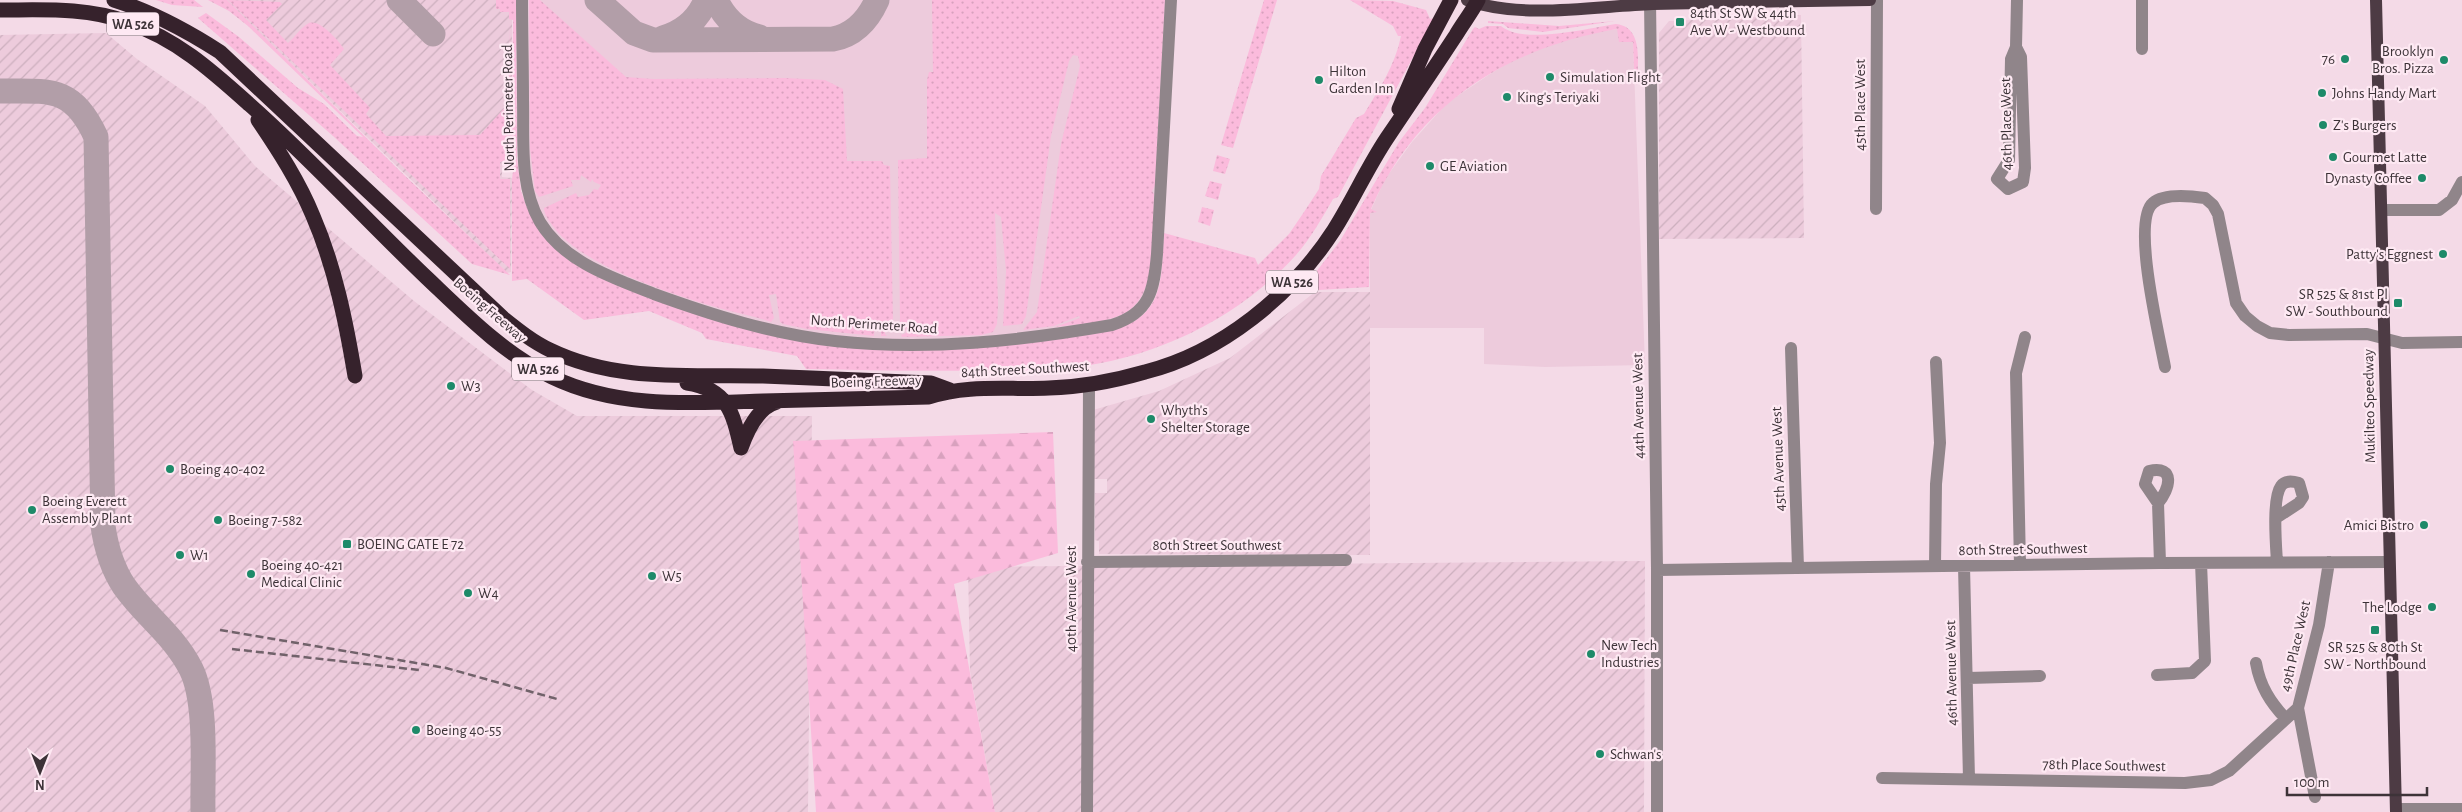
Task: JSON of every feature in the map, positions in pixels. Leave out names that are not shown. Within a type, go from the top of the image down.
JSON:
[{"type":"highway","name":"Boeing Freeway","points":[[114,0],[144,9],[168,20],[220,52],[503,318],[528,337],[550,350],[605,370],[633,375],[763,376],[931,383],[950,390]]},
{"type":"highway","name":"84th Street Southwest","points":[[1386,140],[1425,49],[1451,0]]},
{"type":"highway","name":"84th Street Southwest","points":[[950,390],[1049,388],[1089,385],[1147,372],[1189,356],[1221,339],[1280,294],[1304,270],[1334,231],[1386,140],[1474,1]]},
{"type":"highway","name":"Boeing Freeway","points":[[0,10],[69,10],[98,14],[127,22],[158,35],[189,53],[219,76],[284,136],[391,244],[476,325],[511,353],[553,378],[587,390],[656,403],[929,397],[950,390]]},
{"type":"highway","points":[[244,100],[287,163],[313,216],[336,280],[355,376]]},
{"type":"highway","points":[[633,375],[704,385],[712,389],[725,402],[734,422],[741,448],[753,423],[762,410],[768,404],[785,401]]},
{"type":"main road","name":"84th Street Southwest","points":[[1474,1],[1533,10],[1560,11],[1650,2],[1870,0]]},
{"type":"main road","name":"Mukilteo Speedway","points":[[2376,0],[2396,810]]},
{"type":"street","name":"North Perimeter Road","points":[[522,0],[526,176],[532,205],[540,221],[549,235],[571,255],[595,270],[677,302],[711,314],[776,331],[834,341],[947,346],[1004,342],[1112,325],[1126,321],[1147,302],[1152,290],[1157,254],[1171,0]]},
{"type":"street","name":"45th Place West","points":[[1876,209],[1877,0]]},
{"type":"street","name":"46th Place West","points":[[2016,46],[2021,57],[2025,168],[2023,182],[2008,190],[1997,179],[2009,160],[2011,59],[2016,46],[2017,0]]},
{"type":"street","points":[[2142,0],[2142,49]]},
{"type":"street","name":"44th Avenue West","points":[[1650,2],[1657,570],[1657,812]]},
{"type":"street","points":[[2382,210],[2439,210],[2452,200],[2462,182]]},
{"type":"street","points":[[2165,367],[2147,277],[2146,222],[2147,211],[2151,204],[2165,198],[2205,198],[2214,204],[2218,214],[2236,303],[2245,316],[2257,326],[2270,333],[2289,335],[2367,334],[2402,343],[2462,342]]},
{"type":"street","points":[[2020,565],[2016,373],[2025,337]]},
{"type":"street","name":"45th Avenue West","points":[[1791,348],[1798,568]]},
{"type":"street","points":[[1935,566],[1936,484],[1940,442],[1936,362]]},
{"type":"street","name":"40th Avenue West","points":[[1087,812],[1089,385]]},
{"type":"street","points":[[2158,502],[2160,563]]},
{"type":"street","points":[[2276,518],[2277,562]]},
{"type":"street","name":"80th Street Southwest","points":[[1087,562],[1346,560]]},
{"type":"street","points":[[2157,674],[2192,673],[2205,662],[2201,562]]},
{"type":"street","name":"80th Street Southwest","points":[[1657,570],[2201,562],[2389,562]]},
{"type":"street","name":"49th Place West","points":[[2315,797],[2298,708],[2319,625],[2329,562]]},
{"type":"street","name":"46th Avenue West","points":[[1964,566],[1969,779]]},
{"type":"street","points":[[2256,663],[2258,675],[2270,702],[2286,719]]},
{"type":"street","points":[[1968,678],[2040,676]]},
{"type":"street","name":"78th Place Southwest","points":[[1882,778],[2185,783],[2211,780],[2229,771],[2298,708]]},
{"type":"street","points":[[2396,810],[2462,809]]},
{"type":"shaded area","points":[[216,0],[512,0],[512,162],[502,163],[502,177],[512,178],[511,272],[507,273],[267,40]]},
{"type":"shaded area","points":[[527,0],[1166,0],[1152,290],[1125,321],[947,346],[775,331],[595,270],[540,221],[528,162]]},
{"type":"shaded area","points":[[1801,15],[1804,238],[1659,239],[1659,33],[1669,21]]},
{"type":"shaded area","points":[[1617,29],[1633,42],[1645,365],[1545,367],[1484,364],[1484,328],[1370,328],[1370,212],[1385,179],[1412,142],[1447,103],[1531,49],[1576,35]]},
{"type":"shaded area","points":[[106,33],[137,59],[205,106],[255,166],[414,301],[532,390],[577,416],[812,416],[808,812],[0,812],[0,35]]},
{"type":"shaded area","points":[[1315,292],[1370,292],[1370,555],[1099,554],[1099,541],[1095,540],[1095,493],[1107,493],[1107,479],[1093,479],[1093,410],[1159,391],[1230,358]]},
{"type":"shaded area","points":[[1645,561],[1644,812],[995,812],[970,671],[968,567]]},
{"type":"green space","points":[[156,0],[194,0],[203,7],[172,5]]},
{"type":"green space","points":[[208,0],[227,0],[401,172],[510,275],[472,264],[333,136],[198,18],[206,13],[239,37],[298,88],[324,104],[357,136],[363,137],[248,26],[229,11]]},
{"type":"green space","points":[[228,0],[280,2],[282,4],[266,20],[288,43],[309,23],[318,24],[329,31],[344,49],[330,65],[370,108],[366,114],[386,136],[480,135],[509,103],[510,21],[510,161],[500,162],[500,179],[510,179],[510,269]]},
{"type":"green space","points":[[496,0],[516,0],[517,158],[521,191],[538,228],[636,292],[874,349],[1133,322],[1144,314],[1157,294],[1162,271],[1164,233],[1255,258],[1258,265],[1289,234],[1304,212],[1319,189],[1321,176],[1356,118],[1364,114],[1386,77],[1395,57],[1401,36],[1398,36],[1393,26],[1350,0],[1393,1],[1426,10],[1430,19],[1434,18],[1338,197],[1333,199],[1307,242],[1273,278],[1222,316],[1194,332],[1164,345],[1103,363],[1041,370],[896,371],[806,369],[797,356],[706,339],[702,333],[649,311],[584,320],[527,279],[512,281],[512,179],[514,163],[512,163],[513,20],[509,19],[509,12],[500,12],[500,9],[496,9]]},
{"type":"green space","points":[[529,0],[540,0],[626,77],[653,79],[785,78],[825,80],[843,89],[847,161],[882,161],[884,165],[890,166],[893,323],[886,323],[885,334],[887,336],[881,336],[881,323],[875,323],[874,336],[807,329],[783,324],[780,322],[776,294],[769,295],[774,318],[771,322],[725,310],[677,295],[628,276],[583,253],[565,239],[549,221],[544,208],[576,193],[578,197],[589,195],[594,189],[598,190],[601,185],[592,179],[591,182],[581,175],[580,180],[571,180],[573,186],[539,197],[535,191],[530,148]]},
{"type":"green space","points":[[932,0],[1165,0],[1155,185],[1152,191],[1154,194],[1152,261],[1149,278],[1143,293],[1135,305],[1123,314],[1098,322],[1055,327],[1080,318],[1079,316],[1054,326],[1023,330],[1037,312],[1061,144],[1080,66],[1078,56],[1073,55],[1069,61],[1051,136],[1026,316],[1022,324],[1003,326],[1006,271],[1001,217],[995,213],[998,304],[997,324],[993,332],[981,335],[902,337],[901,335],[906,333],[905,322],[900,322],[898,160],[927,158],[927,80],[929,72],[933,72]]},
{"type":"green space","points":[[1264,0],[1277,0],[1233,148],[1221,145]]},
{"type":"green space","points":[[1488,21],[1559,26],[1615,21],[1543,32],[1508,28],[1503,24],[1488,23]]},
{"type":"green space","points":[[1616,24],[1632,32],[1635,40],[1638,59],[1637,87],[1633,42],[1619,42],[1617,29],[1577,38],[1539,50],[1503,67],[1470,87],[1440,111],[1413,139],[1390,172],[1371,209],[1377,212],[1370,213],[1369,287],[1319,290],[1306,285],[1340,241],[1399,142],[1425,108],[1475,27],[1479,29],[1486,26],[1501,26],[1511,32],[1540,35]]},
{"type":"green space","points":[[1217,155],[1230,159],[1225,174],[1213,171]]},
{"type":"green space","points":[[1210,181],[1222,184],[1218,200],[1205,196]]},
{"type":"green space","points":[[1202,207],[1214,210],[1210,226],[1198,222]]},
{"type":"green space","points":[[1053,432],[1058,553],[954,584],[995,812],[816,812],[793,441]]},
{"type":"taxiway","points":[[399,0],[433,34]]},
{"type":"taxiway","points":[[597,0],[634,33],[653,40],[833,39],[841,37],[860,26],[877,0]]},
{"type":"taxiway","points":[[663,38],[683,29],[689,24],[699,14],[706,0]]},
{"type":"taxiway","points":[[716,0],[733,24],[745,32],[759,37]]},
{"type":"taxiway","points":[[0,91],[46,92],[69,100],[87,120],[96,137],[103,526],[110,557],[124,586],[176,646],[191,669],[196,683],[202,719],[203,812]]},
{"type":"railway","points":[[220,630],[446,668],[557,699]]},
{"type":"railway","points":[[232,649],[419,670]]},
{"type":"place","name":"84th St SW & 44th Ave W - Westbound","points":[[1680,22]]},
{"type":"place","name":"76","points":[[2345,59]]},
{"type":"place","name":"Brooklyn Bros. Pizza","points":[[2444,60]]},
{"type":"place","name":"Simulation Flight","points":[[1550,77]]},
{"type":"place","name":"Hilton Garden Inn","points":[[1319,80]]},
{"type":"place","name":"Johns Handy Mart","points":[[2322,93]]},
{"type":"place","name":"King's Teriyaki","points":[[1507,97]]},
{"type":"place","name":"Z's Burgers","points":[[2323,125]]},
{"type":"place","name":"Gourmet Latte","points":[[2333,157]]},
{"type":"place","name":"GE Aviation","points":[[1430,166]]},
{"type":"place","name":"Dynasty Coffee","points":[[2422,178]]},
{"type":"place","name":"Patty's Eggnest","points":[[2443,254]]},
{"type":"place","name":"SR 525 & 81st Pl SW - Southbound","points":[[2398,303]]},
{"type":"place","name":"W3","points":[[451,386]]},
{"type":"place","name":"Whyth's Shelter Storage","points":[[1151,419]]},
{"type":"place","name":"Boeing 40-402","points":[[170,469]]},
{"type":"place","name":"Boeing Everett Assembly Plant","points":[[32,510]]},
{"type":"place","name":"Boeing 7-582","points":[[218,520]]},
{"type":"place","name":"Amici Bistro","points":[[2424,525]]},
{"type":"place","name":"BOEING GATE E 72","points":[[347,544]]},
{"type":"place","name":"W1","points":[[180,555]]},
{"type":"place","name":"Boeing 40-421 Medical Clinic","points":[[251,574]]},
{"type":"place","name":"W5","points":[[652,576]]},
{"type":"place","name":"W4","points":[[468,593]]},
{"type":"place","name":"The Lodge","points":[[2432,607]]},
{"type":"place","name":"SR 525 & 80th St SW - Northbound","points":[[2375,630]]},
{"type":"place","name":"New Tech Industries","points":[[1591,654]]},
{"type":"place","name":"Boeing 40-55","points":[[416,730]]},
{"type":"place","name":"Schwan's","points":[[1600,754]]}]
